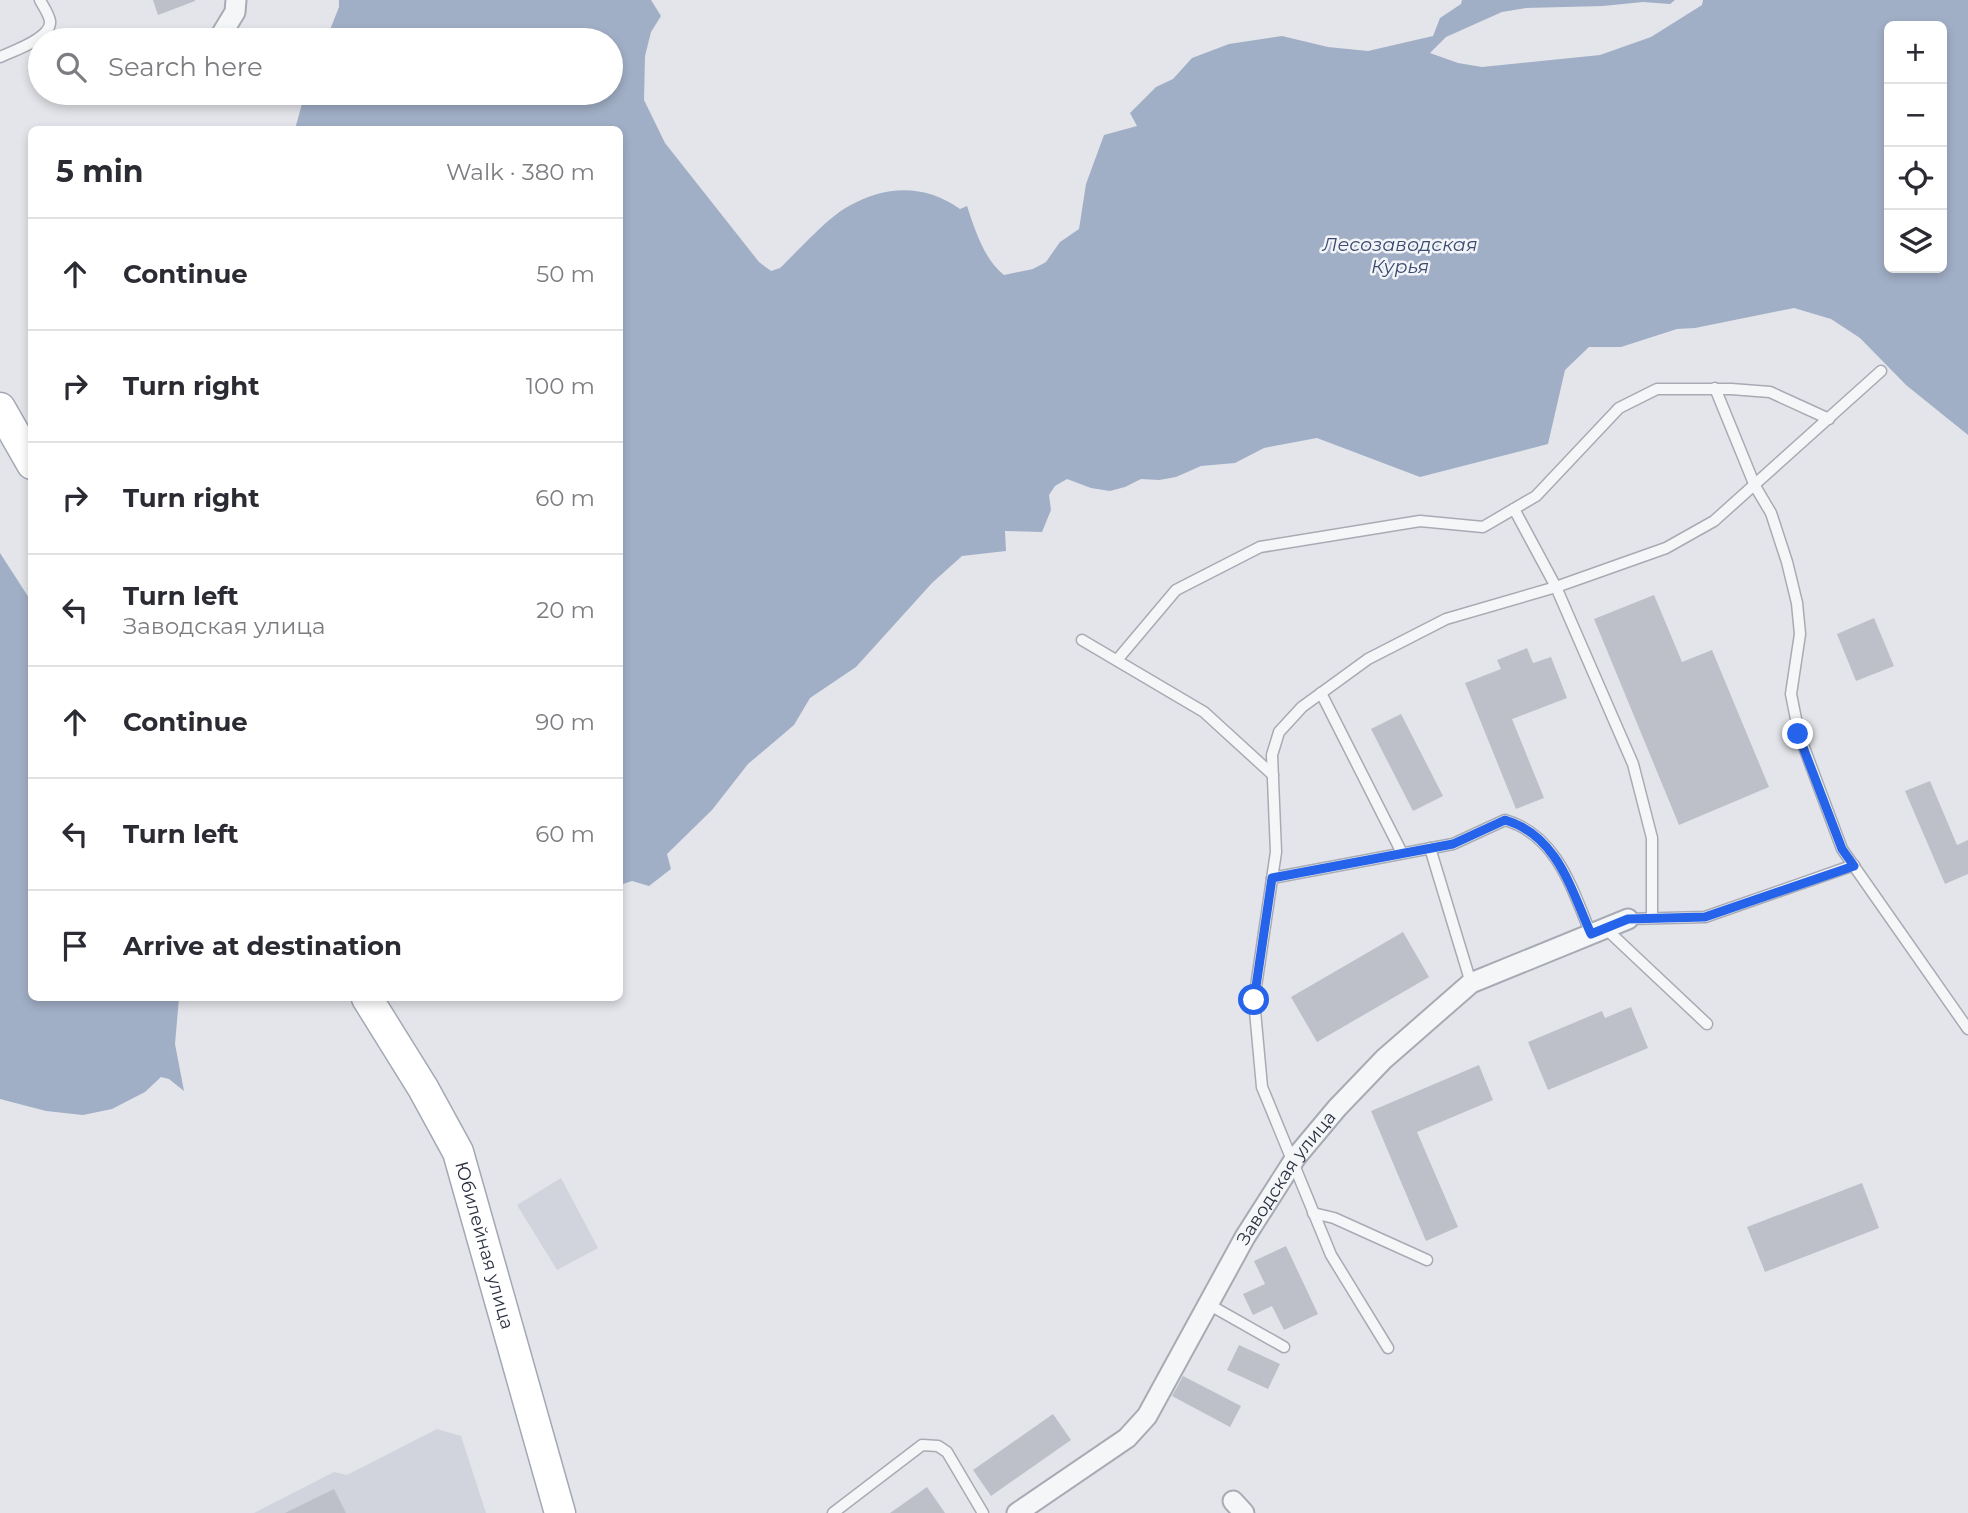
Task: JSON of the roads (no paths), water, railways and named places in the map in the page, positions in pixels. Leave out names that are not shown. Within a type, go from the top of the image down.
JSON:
[{"type":"main road","points":[[0,408],[28,457]]},
{"type":"main road","name":"Юбилейная улица","points":[[369,1001],[423,1088],[458,1152],[560,1513]]},
{"type":"street","points":[[225,28],[235,12],[236,0]]},
{"type":"street","name":"Заводская улица","points":[[1017,1513],[1127,1438],[1147,1416],[1245,1237],[1293,1162],[1336,1108],[1384,1059],[1471,983],[1628,919]]},
{"type":"lane","points":[[40,0],[49,18],[48,28]]},
{"type":"lane","points":[[0,57],[28,43]]},
{"type":"lane","points":[[1388,1348],[1331,1255],[1262,1087],[1254,1000],[1276,852],[1272,755],[1279,732],[1302,707],[1368,659],[1446,619],[1556,586],[1666,548],[1714,521],[1881,372]]},
{"type":"lane","points":[[1117,660],[1176,590],[1259,547],[1420,521],[1483,527],[1536,496],[1619,408],[1657,388],[1770,392],[1829,419]]},
{"type":"lane","points":[[1715,388],[1755,486],[1771,513],[1797,603],[1800,634],[1791,694],[1798,734],[1842,849],[1968,1029]]},
{"type":"lane","points":[[1514,509],[1556,586],[1633,764],[1652,838],[1652,917]]},
{"type":"lane","points":[[1082,640],[1204,712],[1273,775]]},
{"type":"lane","points":[[1321,693],[1402,853]]},
{"type":"lane","points":[[1272,878],[1453,844],[1505,820],[1517,824],[1534,834],[1556,856],[1598,931],[1707,1024]]},
{"type":"lane","points":[[1430,848],[1471,983]]},
{"type":"lane","points":[[1628,919],[1705,917],[1854,866]]},
{"type":"lane","points":[[1313,1213],[1334,1218],[1427,1260]]},
{"type":"lane","points":[[1208,1304],[1284,1347]]},
{"type":"lane","points":[[833,1513],[922,1445],[938,1446],[947,1452],[983,1513]]},
{"type":"water","name":"Лесозаводская Курья","points":[[339,0],[651,0],[661,16],[651,32],[645,56],[644,100],[665,143],[759,262],[771,271],[780,268],[841,211],[877,194],[905,190],[933,195],[960,209],[967,206],[986,252],[1004,275],[1033,269],[1046,262],[1060,242],[1079,229],[1086,184],[1104,135],[1137,126],[1130,113],[1156,87],[1173,79],[1192,58],[1229,44],[1282,36],[1328,47],[1368,51],[1433,36],[1440,18],[1461,4],[1462,0],[1675,0],[1670,4],[1643,2],[1526,8],[1502,12],[1446,37],[1430,53],[1458,63],[1482,67],[1600,55],[1651,37],[1702,5],[1703,0],[1968,0],[1968,435],[1906,385],[1860,338],[1831,319],[1794,308],[1695,328],[1677,329],[1621,347],[1589,347],[1565,370],[1548,444],[1420,477],[1317,438],[1264,448],[1235,463],[1201,466],[1176,477],[1141,479],[1110,491],[1091,488],[1067,479],[1055,486],[1049,495],[1051,510],[1042,532],[1005,531],[1006,551],[962,556],[932,583],[856,667],[810,698],[794,725],[748,764],[712,810],[667,854],[671,869],[649,886],[632,881],[623,884],[623,126],[296,126],[302,105],[623,105],[623,28],[331,28]]},
{"type":"water","points":[[0,553],[28,596],[28,1001],[179,1001],[175,1044],[184,1091],[169,1079],[161,1077],[145,1092],[112,1109],[83,1115],[46,1111],[0,1099]]}]
